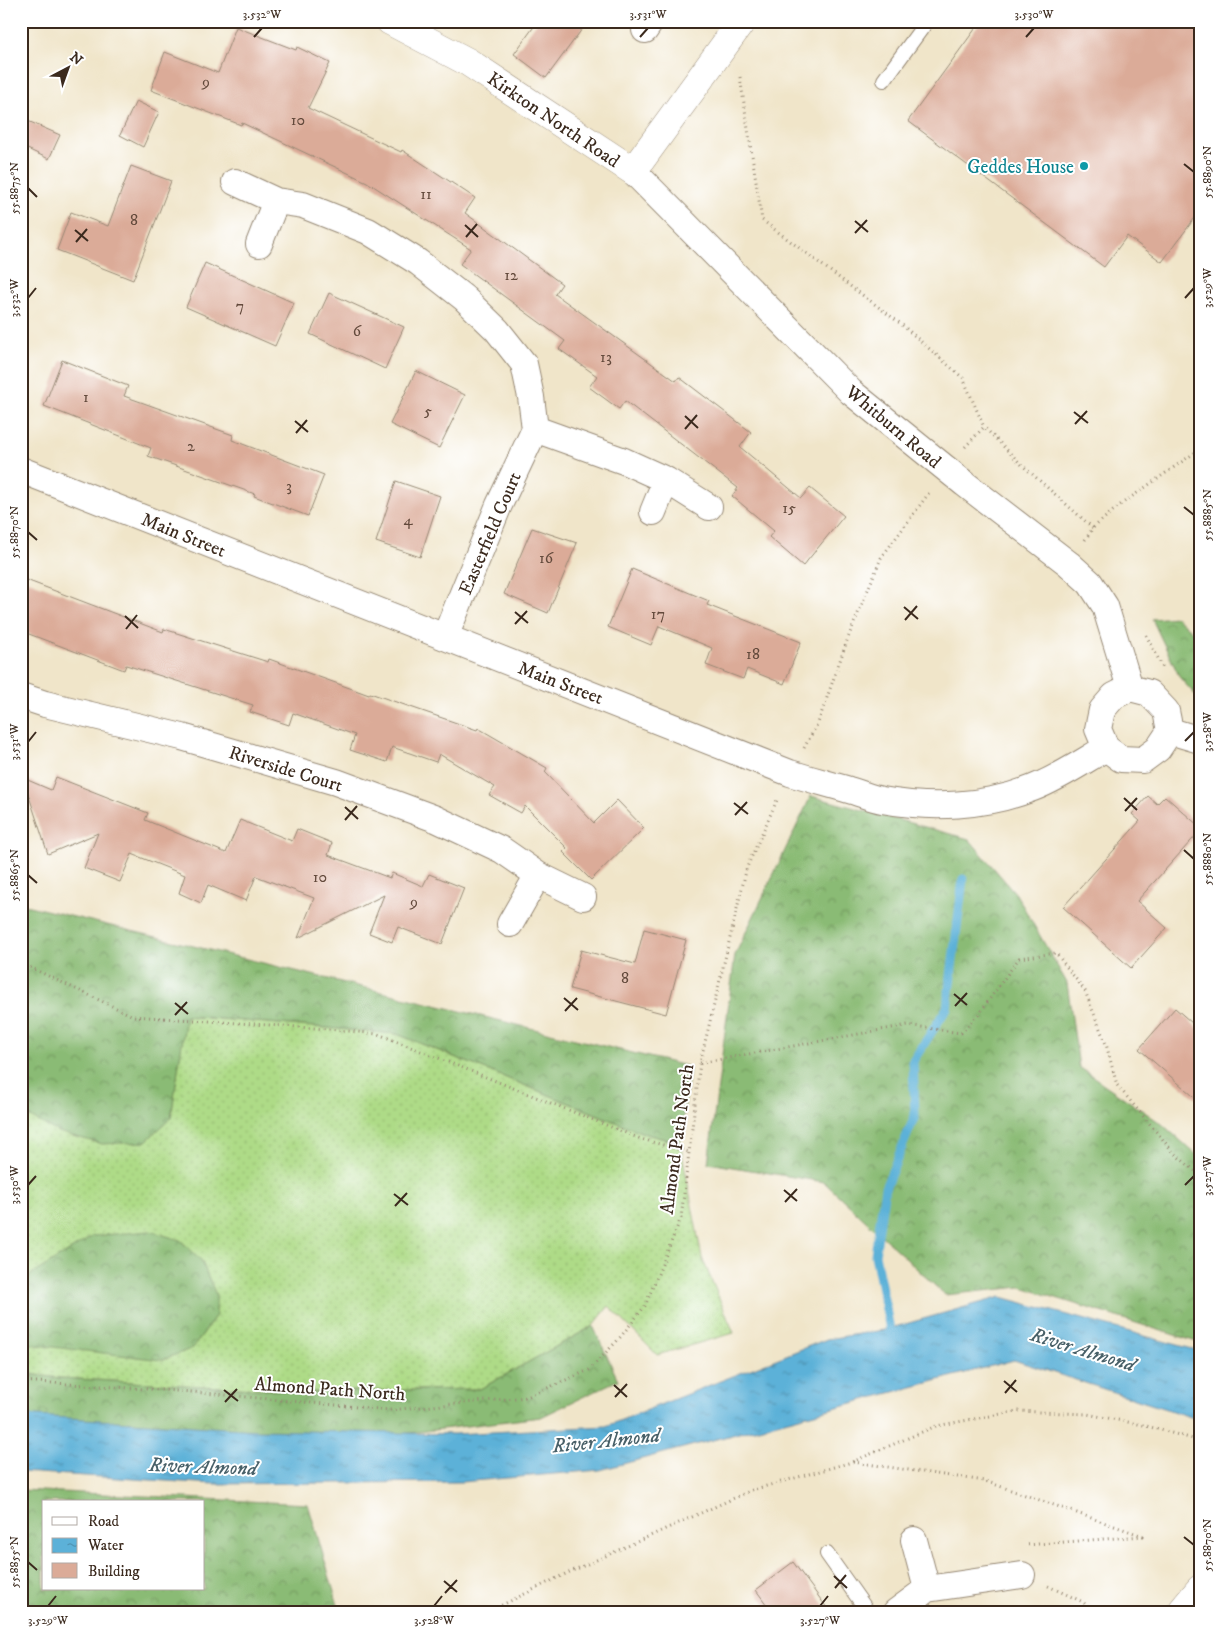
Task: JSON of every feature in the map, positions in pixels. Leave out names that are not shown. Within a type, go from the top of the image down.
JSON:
[{"type":"main road","name":"Kirkton North Road","points":[[390,21],[468,62],[633,171],[742,21]]},
{"type":"main road","points":[[1181,1612],[1200,1589]]},
{"type":"street","name":"Whitburn Road","points":[[633,171],[851,392],[964,484],[1070,564],[1090,582],[1105,606],[1130,688]]},
{"type":"street","points":[[234,182],[276,201],[303,204],[368,230],[418,262],[464,298],[497,330],[524,364],[535,429],[624,461],[666,480],[709,507]]},
{"type":"street","points":[[259,244],[276,201]]},
{"type":"street","name":"Easterfield Court","points":[[445,637],[499,505],[535,429]]},
{"type":"street","name":"Main Street","points":[[21,470],[790,773],[880,800],[915,805],[978,803],[1032,789],[1061,775],[1106,748]]},
{"type":"street","points":[[653,512],[666,480]]},
{"type":"street","points":[[1130,688],[1149,693],[1166,711],[1170,731],[1158,749],[1143,760],[1121,759],[1106,748],[1098,729],[1102,710],[1114,696],[1130,688]]},
{"type":"street","name":"Riverside Court","points":[[21,696],[45,704],[182,737],[336,782],[444,823],[502,850],[538,875],[583,897]]},
{"type":"street","points":[[1170,731],[1200,740]]},
{"type":"street","points":[[510,924],[538,875]]},
{"type":"street","points":[[914,1540],[927,1589]]},
{"type":"street","points":[[896,1612],[927,1589],[1022,1575]]},
{"type":"lane","points":[[884,80],[927,21]]},
{"type":"lane","points":[[827,1554],[868,1612]]},
{"type":"path","points":[[685,21],[688,24],[691,21]]},
{"type":"path","points":[[738,69],[762,220],[901,324],[963,378],[984,427],[1022,465],[1093,528]]},
{"type":"path","points":[[963,449],[984,427]]},
{"type":"path","points":[[1070,564],[1093,528],[1120,504],[1200,449]]},
{"type":"path","name":"Almond Path North","points":[[21,1381],[193,1392],[390,1410],[527,1397],[589,1370],[618,1340],[645,1306],[681,1218],[700,1063],[747,867],[790,773],[818,724],[848,638],[881,558],[934,486]]},
{"type":"path","points":[[700,1063],[908,1026],[962,1033],[980,1014],[1019,958],[1056,953],[1085,991],[1106,1044],[1118,1085],[1175,1154],[1200,1175]]},
{"type":"path","points":[[21,963],[132,1016],[319,1028],[378,1034],[641,1139],[689,1152]]},
{"type":"path","points":[[488,1612],[561,1576],[752,1490],[852,1462],[936,1426],[1017,1411],[1087,1414],[1143,1425],[1200,1441]]},
{"type":"path","points":[[852,1462],[985,1481],[1143,1536],[1024,1545]]},
{"type":"path","points":[[1022,1575],[1082,1602],[1093,1612]]},
{"type":"green space","points":[[1176,617],[1200,639],[1200,700],[1180,678],[1152,619]]},
{"type":"green space","points":[[811,796],[969,839],[1016,894],[1067,983],[1079,1067],[1162,1124],[1200,1158],[1200,1343],[1021,1287],[945,1295],[824,1182],[708,1163],[735,955]]},
{"type":"green space","points":[[21,904],[690,1067],[680,1143],[646,1134],[397,1034],[186,1016],[171,1118],[145,1142],[102,1144],[58,1132],[21,1112]]},
{"type":"green space","points":[[185,1016],[397,1034],[646,1134],[680,1143],[702,1258],[734,1333],[657,1355],[609,1306],[593,1326],[480,1389],[306,1392],[59,1378],[21,1373],[21,1335],[29,1344],[216,1315],[215,1295],[201,1260],[180,1240],[26,1278],[21,1286],[21,1112],[171,1118]]},
{"type":"green space","points":[[150,1231],[180,1240],[201,1260],[216,1295],[216,1315],[193,1348],[162,1360],[28,1344],[21,1335],[21,1286],[26,1278],[93,1236]]},
{"type":"green space","points":[[593,1326],[618,1380],[541,1417],[318,1444],[21,1426],[21,1373],[59,1378],[306,1392],[480,1389]]},
{"type":"green space","points":[[21,1490],[308,1504],[340,1612],[21,1612]]},
{"type":"water","name":"River Almond","points":[[1001,1297],[1200,1351],[1200,1420],[1014,1360],[600,1470],[461,1482],[214,1484],[21,1472],[21,1415],[257,1430],[454,1434],[606,1426],[827,1339],[884,1330]]},
{"type":"building","points":[[538,21],[588,21],[546,78],[514,54]]},
{"type":"building","name":"Geddes House","points":[[981,21],[1200,21],[1200,211],[1162,262],[1127,236],[1104,267],[908,121]]},
{"type":"building","points":[[236,27],[296,50],[297,47],[330,63],[308,108],[401,152],[402,150],[475,198],[465,213],[562,284],[555,294],[676,381],[679,377],[751,432],[740,447],[801,498],[810,488],[844,516],[803,566],[769,537],[774,531],[732,496],[738,488],[625,401],[619,409],[589,387],[597,376],[559,349],[565,341],[460,264],[471,249],[367,182],[242,123],[241,125],[151,90],[165,52],[218,73]]},
{"type":"building","points":[[136,101],[159,112],[143,147],[120,135]]},
{"type":"building","points":[[21,118],[60,135],[49,159],[21,146]]},
{"type":"building","points":[[131,166],[171,181],[133,280],[57,250],[71,212],[108,226]]},
{"type":"building","points":[[205,263],[294,303],[275,346],[186,307]]},
{"type":"building","points":[[329,293],[404,327],[385,369],[310,334]]},
{"type":"building","points":[[62,360],[128,386],[124,396],[233,435],[232,440],[324,475],[308,516],[254,496],[255,494],[148,456],[151,448],[44,406]]},
{"type":"building","points":[[416,371],[465,395],[439,448],[390,424]]},
{"type":"building","points":[[396,481],[440,496],[420,557],[376,542]]},
{"type":"building","points":[[532,528],[577,543],[548,613],[504,594]]},
{"type":"building","points":[[632,569],[709,601],[707,605],[801,642],[784,684],[747,669],[743,679],[706,665],[712,648],[659,626],[651,645],[608,627]]},
{"type":"building","points":[[21,578],[163,632],[164,629],[268,662],[269,659],[369,695],[370,693],[477,730],[478,728],[547,768],[545,772],[594,823],[617,800],[644,828],[591,880],[563,852],[567,848],[525,806],[521,813],[489,795],[495,787],[439,754],[436,762],[392,747],[387,762],[350,750],[355,735],[293,713],[289,725],[250,712],[253,705],[126,665],[124,670],[21,631]]},
{"type":"building","points":[[56,777],[148,813],[145,820],[226,853],[240,820],[292,841],[297,829],[332,843],[328,855],[390,878],[392,873],[423,886],[429,874],[464,888],[442,944],[398,927],[392,942],[369,933],[384,895],[298,938],[314,898],[256,876],[246,901],[208,885],[201,903],[179,893],[185,875],[132,854],[120,882],[84,868],[98,833],[48,854],[23,778],[51,790]]},
{"type":"building","points":[[1148,796],[1157,804],[1165,796],[1200,827],[1200,831],[1137,901],[1167,928],[1131,968],[1063,907],[1140,821],[1132,814]]},
{"type":"building","points":[[644,929],[686,940],[666,1014],[570,989],[581,950],[635,964]]},
{"type":"building","points":[[1175,1008],[1200,1030],[1200,1102],[1139,1049]]},
{"type":"building","points":[[793,1562],[830,1612],[772,1612],[756,1590]]},
{"type":"waterway","points":[[892,1339],[875,1255],[885,1188],[915,1116],[913,1061],[947,1008],[963,879]]},
{"type":"place","name":"Geddes House","points":[[1084,166]]}]
